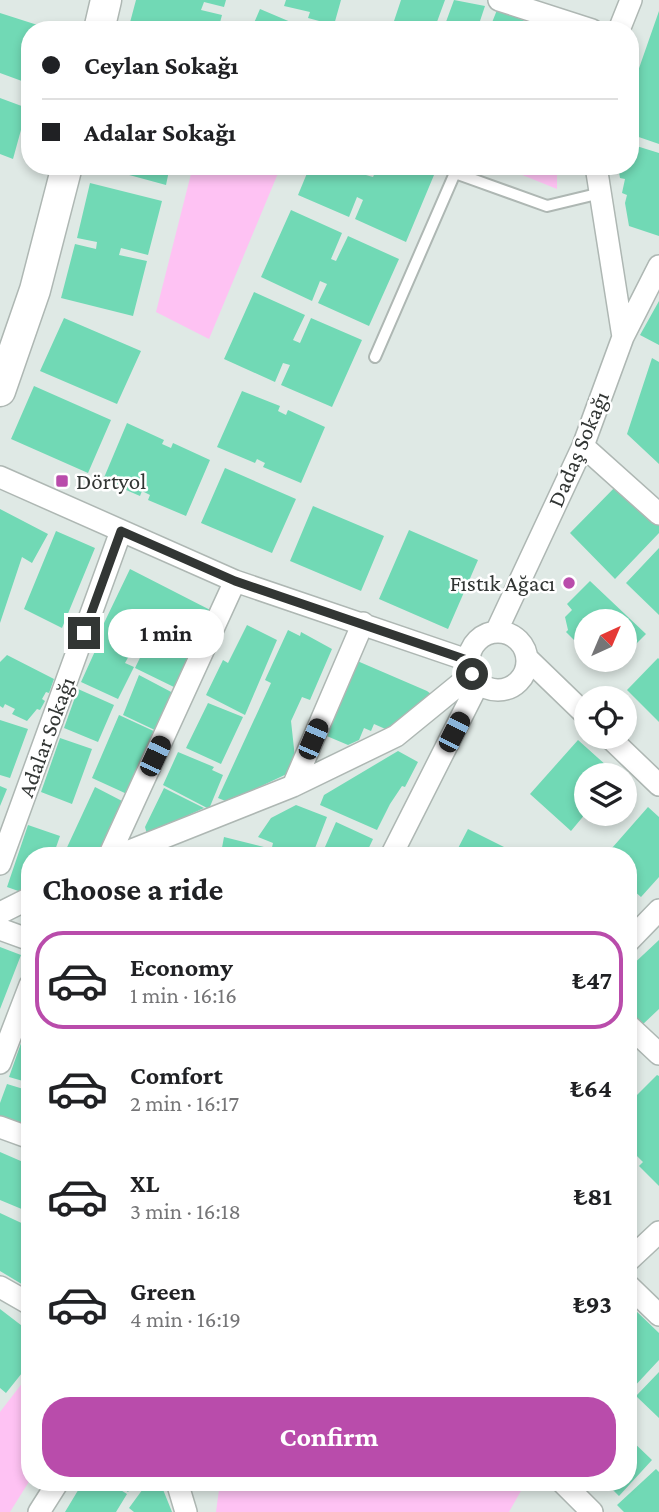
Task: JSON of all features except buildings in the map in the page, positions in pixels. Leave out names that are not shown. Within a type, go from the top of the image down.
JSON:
[{"type":"street","points":[[101,21],[106,0]]},
{"type":"street","points":[[499,0],[564,21]]},
{"type":"street","points":[[623,21],[631,0]]},
{"type":"street","points":[[0,391],[35,290],[64,175]]},
{"type":"street","points":[[598,175],[600,205],[624,337]]},
{"type":"street","name":"Dadaş Sokağı","points":[[496,632],[583,446],[624,337],[659,265]]},
{"type":"street","points":[[583,446],[659,514]]},
{"type":"street","points":[[0,477],[235,581],[363,623],[474,673],[496,690],[513,686],[525,672],[527,657]]},
{"type":"street","name":"Adalar Sokağı","points":[[0,864],[121,531]]},
{"type":"street","points":[[113,847],[235,581]]},
{"type":"street","points":[[293,786],[363,623]]},
{"type":"street","points":[[395,847],[474,673],[479,640],[496,632],[515,638],[522,645],[527,657],[574,703]]},
{"type":"street","points":[[149,847],[293,786],[396,736],[474,673]]},
{"type":"street","points":[[622,749],[659,785]]},
{"type":"street","points":[[0,913],[21,902]]},
{"type":"street","points":[[637,933],[659,910]]},
{"type":"street","points":[[0,929],[21,937]]},
{"type":"street","points":[[0,1063],[21,1008]]},
{"type":"street","points":[[637,1033],[659,1054]]},
{"type":"street","points":[[0,1126],[21,1134]]},
{"type":"street","points":[[637,1253],[659,1232]]},
{"type":"street","points":[[0,1287],[21,1299]]},
{"type":"street","points":[[637,1294],[659,1315]]},
{"type":"street","points":[[39,1512],[52,1491]]},
{"type":"street","points":[[180,1491],[186,1512]]},
{"type":"street","points":[[571,1491],[592,1512]]},
{"type":"lane","points":[[374,357],[454,175]]},
{"type":"lane","points":[[461,175],[547,206],[601,193]]},
{"type":"shaded area","points":[[191,175],[277,175],[209,339],[156,312]]},
{"type":"shaded area","points":[[522,175],[557,175],[557,189]]},
{"type":"shaded area","points":[[21,1385],[21,1491],[23,1491],[10,1512],[0,1512],[0,1412]]},
{"type":"shaded area","points":[[219,1491],[521,1491],[509,1512],[216,1512]]},
{"type":"place","name":"Dörtyol","points":[[62,481]]},
{"type":"place","name":"Fıstık Ağacı","points":[[569,583]]},
{"type":"route","points":[[84,633],[121,531],[235,581],[470,661],[472,674]]}]
